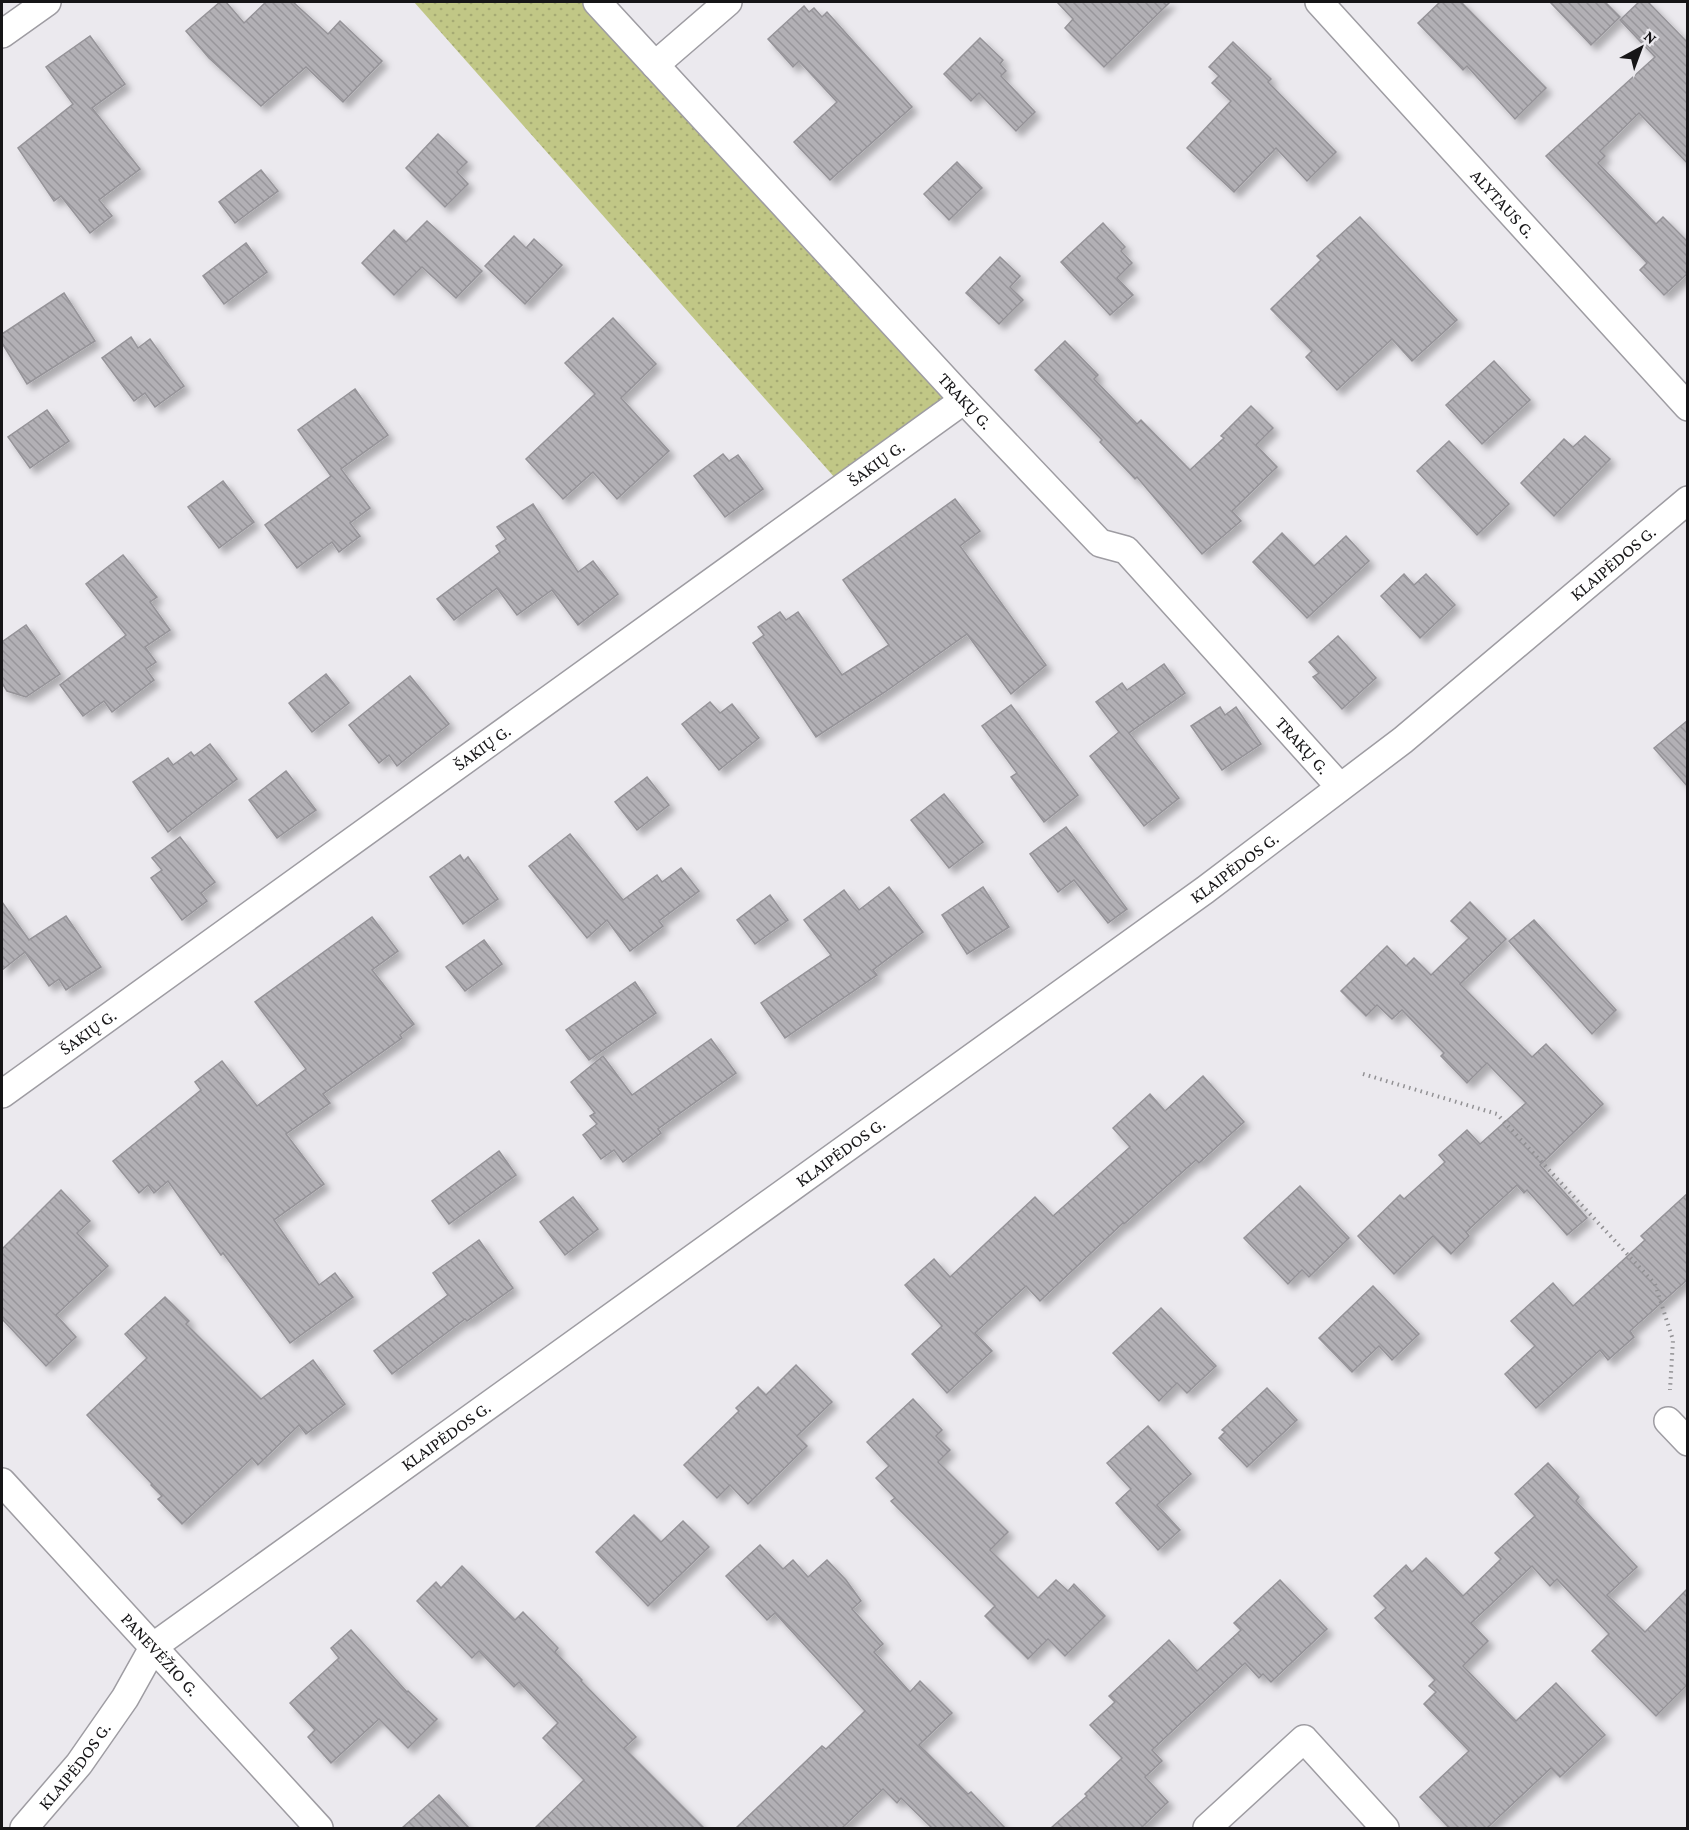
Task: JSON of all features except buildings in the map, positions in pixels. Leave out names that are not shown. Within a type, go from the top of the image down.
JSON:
[{"type":"street","points":[[2,34],[47,2]]},
{"type":"street","name":"TRAKŲ G.","points":[[597,2],[964,400],[1100,543],[1126,550],[1340,787]]},
{"type":"street","points":[[655,65],[728,2]]},
{"type":"street","name":"ALYTAUS G.","points":[[1319,2],[1688,407]]},
{"type":"street","name":"ŠAKIŲ G.","points":[[2,1094],[964,400]]},
{"type":"street","name":"KLAIPĖDOS G.","points":[[24,1828],[79,1764],[125,1698],[154,1646],[1185,904],[1402,740],[1688,500]]},
{"type":"street","points":[[1668,1421],[1688,1442]]},
{"type":"street","name":"PANEVĖŽIO G.","points":[[2,1482],[319,1828]]},
{"type":"street","points":[[1207,1828],[1304,1739],[1385,1828]]},
{"type":"path","points":[[1363,1074],[1497,1114],[1655,1284],[1673,1340],[1668,1421]]},
{"type":"green space","points":[[414,2],[599,2],[964,400],[843,487]]}]
